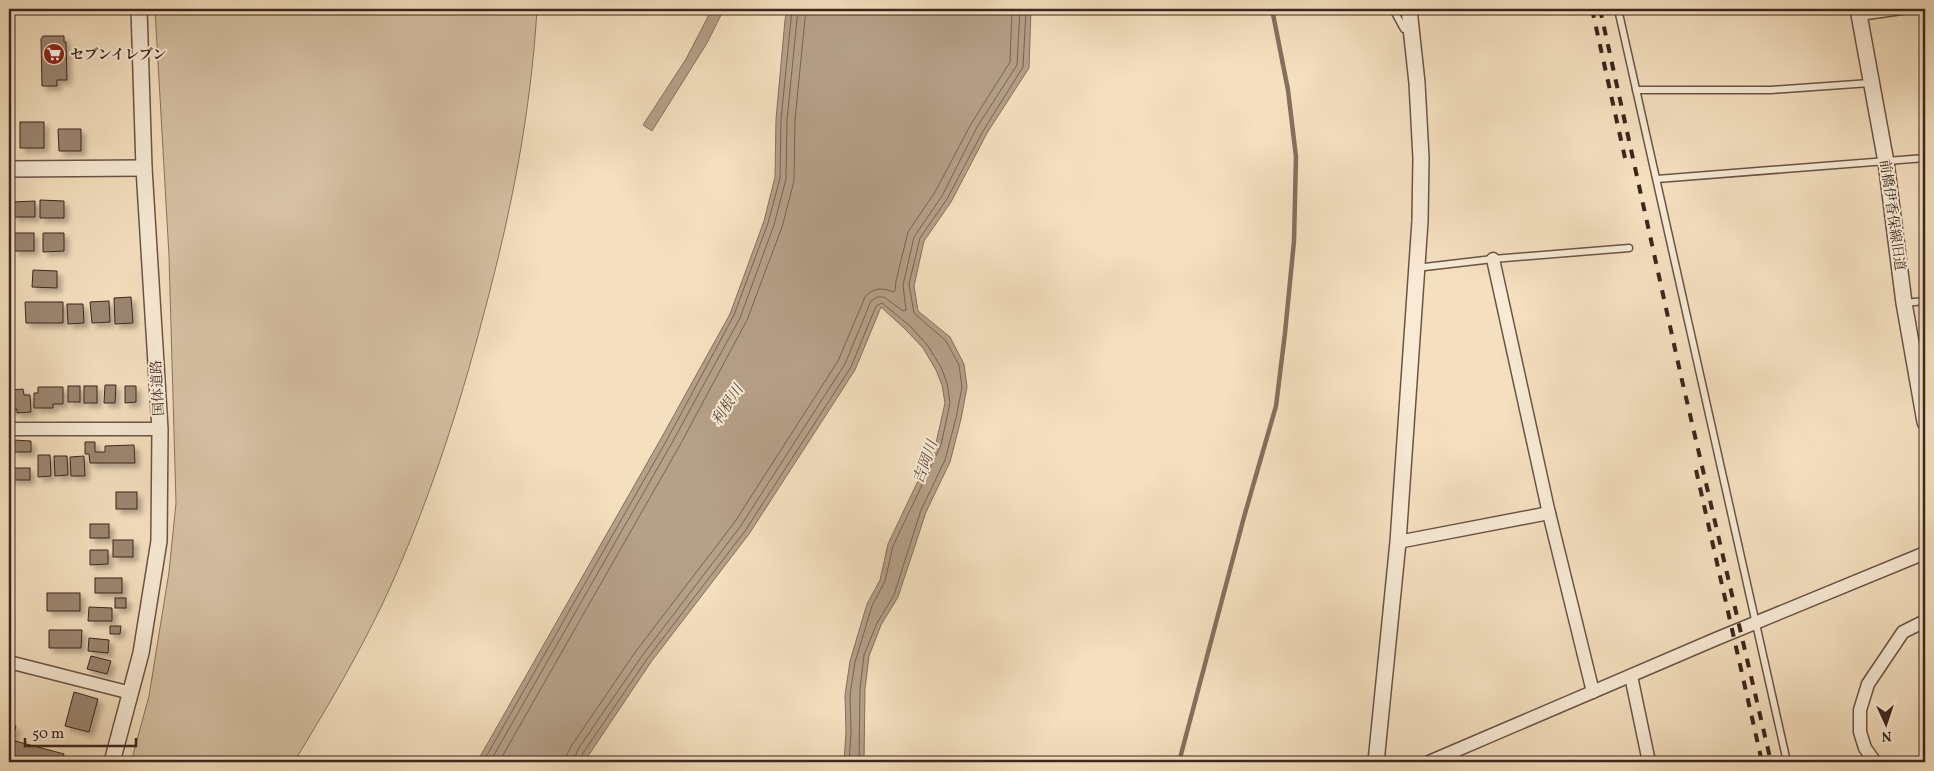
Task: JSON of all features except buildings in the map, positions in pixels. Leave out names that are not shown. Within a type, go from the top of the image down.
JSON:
[{"type":"street","name":"国体道路","points":[[112,762],[131,693],[147,622],[159,541],[160,429],[144,168],[139,9]]},
{"type":"street","points":[[1376,762],[1398,542],[1420,220],[1421,158],[1412,26],[1409,9]]},
{"type":"street","name":"前橋伊香保線旧道","points":[[1859,13],[1886,162],[1904,303],[1925,422]]},
{"type":"street","points":[[9,169],[144,168]]},
{"type":"street","points":[[1493,259],[1549,513],[1593,692]]},
{"type":"street","points":[[9,428],[160,429]]},
{"type":"street","points":[[1398,542],[1549,513]]},
{"type":"street","points":[[1429,762],[1925,553]]},
{"type":"street","points":[[1875,762],[1865,748],[1860,732],[1860,710],[1868,684],[1903,632],[1925,621]]},
{"type":"street","points":[[9,662],[131,693]]},
{"type":"street","points":[[1631,676],[1649,762]]},
{"type":"lane","points":[[1393,9],[1404,29],[1412,26]]},
{"type":"lane","points":[[1618,9],[1787,762]]},
{"type":"lane","points":[[1859,13],[1916,9]]},
{"type":"lane","points":[[1636,90],[1771,90],[1872,83]]},
{"type":"lane","points":[[1657,178],[1925,158]]},
{"type":"lane","points":[[1416,268],[1493,259],[1628,248]]},
{"type":"lane","points":[[1904,303],[1925,302]]},
{"type":"shaded area","points":[[155,9],[537,9],[525,124],[511,200],[484,313],[452,425],[413,534],[382,605],[351,665],[294,762],[131,762],[149,696],[169,572],[176,503],[169,256]]},
{"type":"water","points":[[712,9],[724,9],[707,43],[652,131],[643,125],[686,59]]},
{"type":"water","name":"利根川","points":[[787,9],[1031,9],[1029,68],[987,133],[951,202],[924,241],[914,286],[918,311],[950,337],[964,364],[967,387],[950,462],[926,512],[898,597],[881,625],[869,656],[865,689],[864,762],[844,762],[846,732],[845,695],[850,661],[867,604],[880,580],[888,544],[936,443],[945,403],[942,385],[936,370],[923,348],[881,307],[855,370],[749,534],[651,662],[584,762],[477,762],[730,314],[764,221],[775,177],[776,119]]},
{"type":"waterway","points":[[1179,762],[1244,517],[1276,406],[1294,241],[1296,157],[1288,90],[1272,9]]},
{"type":"railway","points":[[1592,9],[1625,158]]},
{"type":"railway","points":[[1600,9],[1681,376],[1771,762]]},
{"type":"railway","points":[[1696,470],[1762,762]]},
{"type":"place","name":"セブンイレブン","points":[[54,54]]},
{"type":"water label","name":"吉岡川","points":[[925,462]]}]
